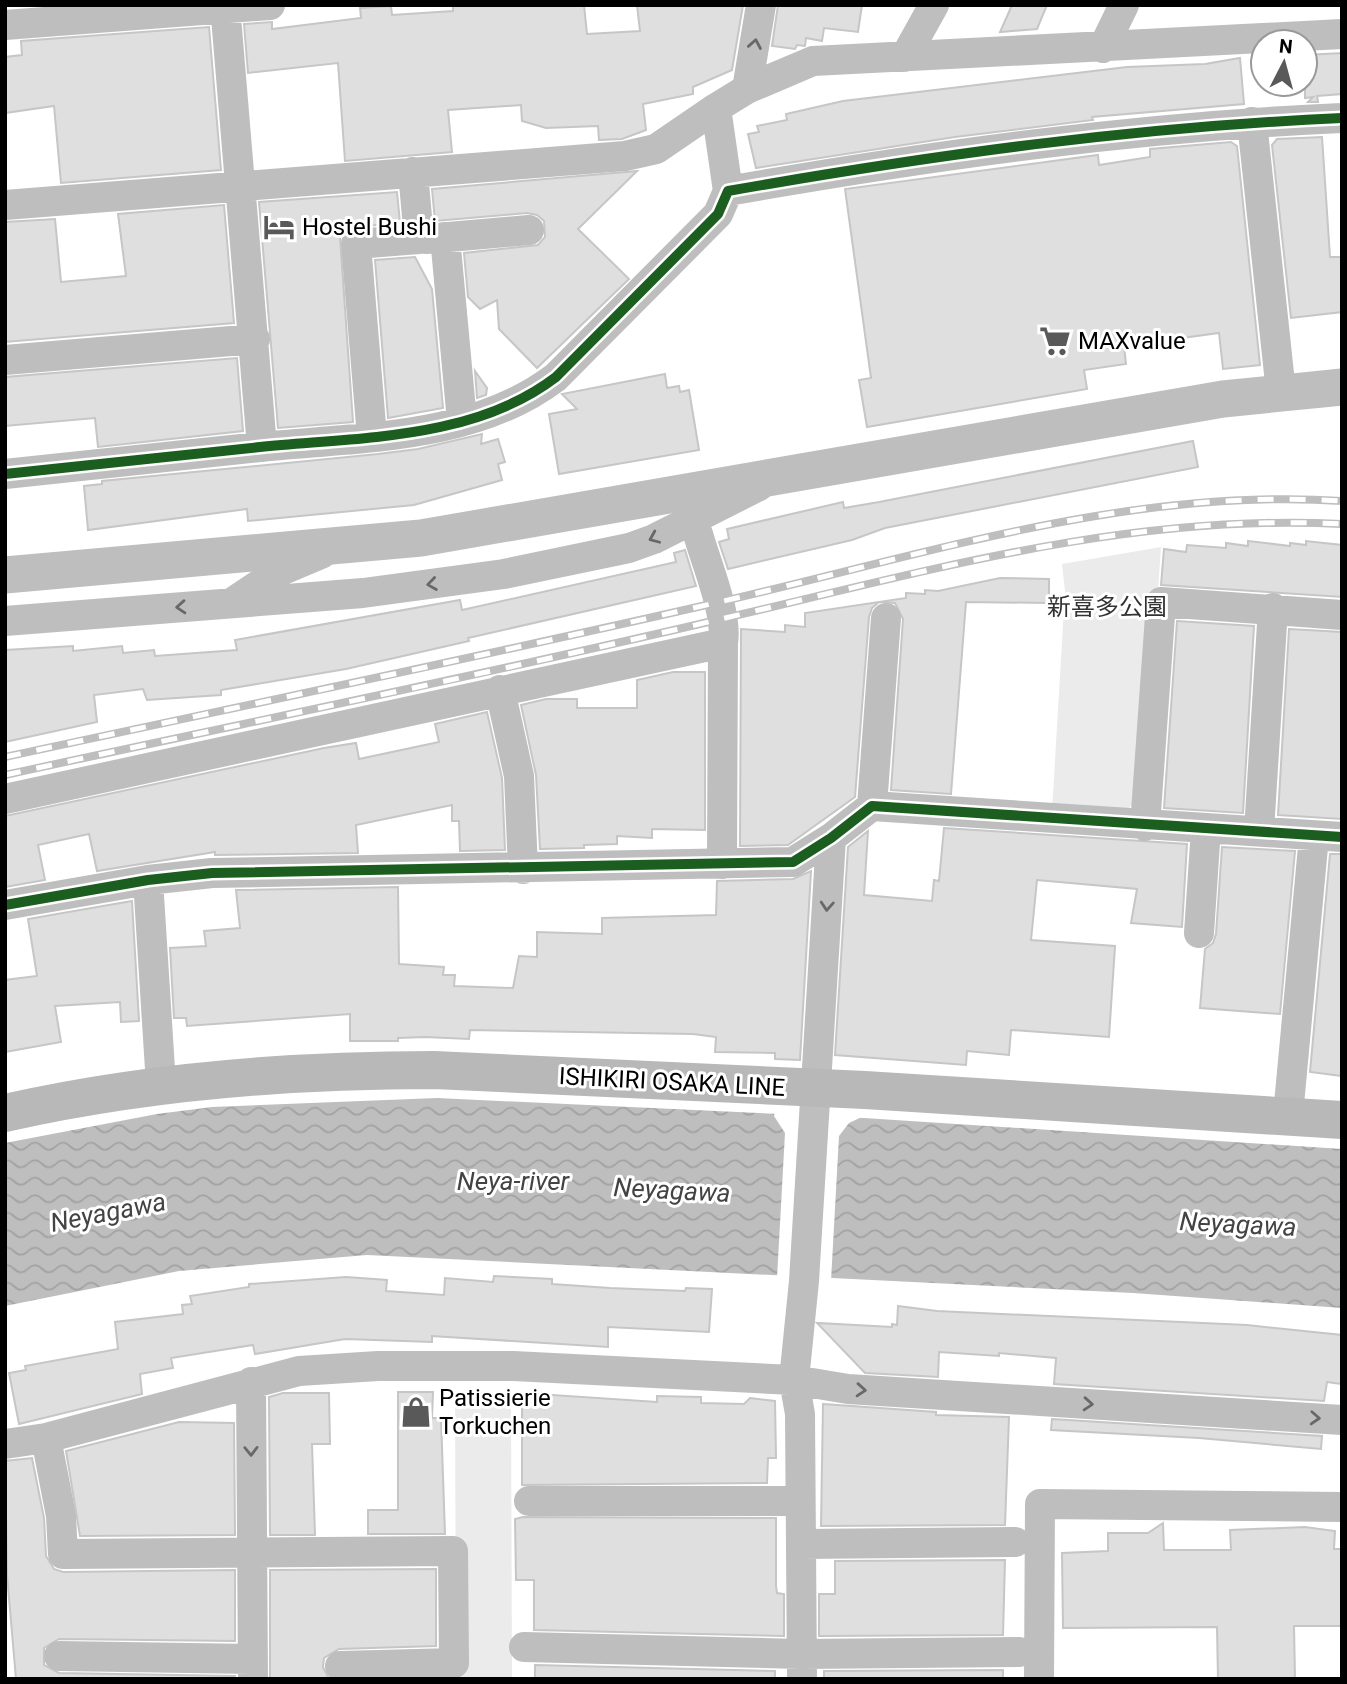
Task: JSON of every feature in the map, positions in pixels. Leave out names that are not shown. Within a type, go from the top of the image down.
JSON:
[{"type":"main road","name":"ISHIKIRI OSAKA LINE","points":[[5,1113],[161,1085],[261,1074],[434,1070],[815,1101],[865,1090],[1342,1120]]},
{"type":"street","points":[[5,25],[270,5]]},
{"type":"street","points":[[747,89],[761,5]]},
{"type":"street","points":[[905,57],[934,5]]},
{"type":"street","points":[[1103,48],[1124,5]]},
{"type":"street","points":[[225,7],[262,447]]},
{"type":"street","points":[[5,205],[625,156],[656,149],[747,89],[813,61],[1342,34]]},
{"type":"street","points":[[5,474],[372,437],[462,421],[523,399],[556,377],[718,214],[728,191],[716,108]]},
{"type":"street","points":[[728,191],[915,158],[1142,131],[1342,118]]},
{"type":"street","points":[[1252,122],[1281,392]]},
{"type":"street","points":[[413,172],[432,238],[462,421]]},
{"type":"street","points":[[372,437],[356,244],[529,230]]},
{"type":"street","points":[[5,360],[254,339]]},
{"type":"street","points":[[5,575],[421,538],[1223,399],[1342,387]]},
{"type":"street","points":[[5,621],[392,590],[504,573],[629,548],[654,539],[781,475]]},
{"type":"street","points":[[698,534],[725,634],[722,864]]},
{"type":"street","points":[[232,603],[275,573],[308,557],[351,545]]},
{"type":"street","points":[[1145,827],[1161,601],[1342,615]]},
{"type":"street","points":[[1259,831],[1273,608]]},
{"type":"street","points":[[872,806],[886,618]]},
{"type":"street","points":[[5,799],[723,643]]},
{"type":"street","points":[[500,690],[519,776],[523,869]]},
{"type":"street","points":[[5,905],[148,880],[212,873],[793,862],[831,838],[872,806],[1145,827],[1328,836],[1287,1115]]},
{"type":"street","points":[[1199,933],[1206,828]]},
{"type":"street","points":[[802,1666],[800,1414],[794,1380],[804,1281],[831,838]]},
{"type":"street","points":[[148,880],[161,1085]]},
{"type":"street","points":[[5,1444],[46,1438],[299,1371],[405,1366],[513,1366],[794,1380],[848,1389],[1342,1420]]},
{"type":"street","points":[[59,1656],[253,1669],[251,1382]]},
{"type":"street","points":[[46,1438],[61,1516],[63,1555],[453,1551],[454,1663],[340,1666]]},
{"type":"street","points":[[529,1502],[800,1501]]},
{"type":"street","points":[[1040,1679],[1040,1504],[1342,1507]]},
{"type":"street","points":[[801,1544],[1015,1542]]},
{"type":"street","points":[[524,1647],[802,1666],[1019,1652]]},
{"type":"green space","name":"新喜多公園","points":[[1161,547],[1158,590],[1153,590],[1135,802],[1123,814],[1052,811],[1065,591],[1062,564]]},
{"type":"green space","points":[[455,1393],[511,1393],[512,1679],[456,1679]]},
{"type":"water","name":"Neya-river","points":[[437,1098],[864,1118],[1342,1149],[1342,1308],[1133,1293],[367,1255],[179,1271],[5,1306],[5,1143],[157,1114],[212,1107]]},
{"type":"pier","points":[[775,1110],[866,1115],[849,1123],[839,1136],[831,1281],[777,1278],[785,1133],[774,1116]]},
{"type":"building","points":[[453,5],[584,5],[587,34],[640,31],[637,5],[743,5],[732,70],[693,87],[693,94],[643,104],[646,130],[622,139],[599,140],[598,126],[546,128],[522,121],[521,105],[448,110],[452,152],[345,161],[338,63],[248,73],[244,24],[272,22],[272,29],[361,18],[360,8],[391,6],[392,15],[453,11]]},
{"type":"building","points":[[778,5],[862,5],[858,32],[824,28],[822,41],[806,38],[805,46],[797,45],[795,49],[772,46]]},
{"type":"building","points":[[1012,5],[1047,5],[1037,29],[1000,32]]},
{"type":"building","points":[[209,27],[221,170],[61,183],[54,106],[5,113],[5,57],[22,55],[21,41]]},
{"type":"building","points":[[1342,53],[1342,94],[1319,96],[1319,54]]},
{"type":"building","points":[[1240,58],[1244,104],[1092,117],[1093,120],[955,137],[756,168],[748,134],[759,132],[757,126],[787,120],[786,114],[843,101],[1127,67],[1205,64]]},
{"type":"building","points":[[1312,98],[1317,98],[1318,102],[1308,102]]},
{"type":"building","points":[[1322,137],[1330,257],[1342,257],[1342,312],[1291,318],[1272,145],[1277,139]]},
{"type":"building","points":[[1231,142],[1237,146],[1260,365],[1223,369],[1219,333],[1124,346],[1126,364],[1084,370],[1087,389],[867,427],[859,380],[871,378],[845,189],[1098,155],[1099,165],[1150,157],[1150,149]]},
{"type":"building","points":[[637,171],[578,229],[629,279],[537,368],[499,329],[497,300],[480,309],[468,297],[464,253],[538,245],[545,237],[544,221],[537,215],[527,213],[435,221],[432,189]]},
{"type":"building","points":[[397,192],[400,223],[354,227],[340,237],[353,422],[278,428],[259,202]]},
{"type":"building","points":[[224,205],[234,323],[5,342],[5,222],[55,219],[61,282],[126,276],[118,214]]},
{"type":"building","points":[[415,257],[432,289],[443,408],[388,418],[375,260]]},
{"type":"building","points":[[237,358],[243,431],[98,447],[95,418],[5,426],[5,377]]},
{"type":"building","points":[[475,371],[487,388],[486,395],[477,398]]},
{"type":"building","points":[[665,374],[667,388],[679,386],[680,392],[689,390],[699,450],[559,474],[549,414],[577,409],[562,394]]},
{"type":"building","points":[[482,434],[481,444],[498,439],[505,462],[498,464],[502,480],[414,505],[248,521],[247,509],[88,530],[84,486],[102,484],[102,481],[378,454],[418,449]]},
{"type":"building","points":[[1193,441],[1198,467],[885,528],[852,540],[728,569],[719,542],[729,539],[727,529],[843,502],[844,508],[879,502]]},
{"type":"building","points":[[1248,541],[1290,546],[1290,543],[1306,545],[1306,541],[1342,545],[1342,597],[1161,585],[1164,549],[1186,552],[1187,545],[1226,548],[1226,543],[1248,546]]},
{"type":"building","points":[[685,550],[696,586],[346,669],[221,690],[221,695],[147,700],[143,689],[94,695],[97,722],[5,742],[5,650],[73,646],[73,651],[122,646],[123,653],[154,650],[155,656],[237,650],[235,640],[460,600],[462,610],[676,562],[674,553]]},
{"type":"building","points":[[1000,578],[1049,579],[1049,603],[966,602],[951,794],[891,790],[903,619],[895,603],[879,602],[906,598],[906,593],[925,594],[925,590],[938,591]]},
{"type":"building","points":[[879,602],[872,608],[869,617],[855,797],[788,845],[740,846],[741,629],[785,632],[785,625],[805,627],[805,613]]},
{"type":"building","points":[[1177,621],[1254,626],[1243,813],[1164,808]]},
{"type":"building","points":[[1289,629],[1342,632],[1342,819],[1278,815]]},
{"type":"building","points":[[673,672],[705,672],[705,830],[652,829],[652,838],[617,836],[617,844],[540,849],[536,775],[521,705],[546,699],[577,699],[577,708],[637,708],[637,680]]},
{"type":"building","points":[[487,712],[502,778],[505,850],[460,851],[459,821],[452,821],[452,805],[356,825],[358,853],[215,855],[215,852],[97,871],[89,834],[38,845],[45,880],[5,887],[5,816],[324,748],[356,743],[359,759],[439,742],[435,724]]},
{"type":"building","points":[[944,828],[1187,844],[1182,927],[1131,923],[1137,889],[1037,880],[1031,940],[1115,946],[1109,1037],[1011,1030],[1009,1055],[967,1051],[966,1065],[835,1055],[848,847],[868,831],[864,895],[932,901],[934,880],[939,881]]},
{"type":"building","points":[[1222,847],[1295,851],[1280,1014],[1200,1008],[1205,949],[1213,943],[1216,934]]},
{"type":"building","points":[[1330,854],[1342,854],[1342,1076],[1310,1072]]},
{"type":"building","points":[[811,871],[800,1060],[775,1059],[775,1053],[715,1052],[716,1037],[693,1034],[470,1030],[469,1039],[425,1037],[398,1038],[398,1041],[350,1041],[350,1014],[187,1026],[186,1018],[174,1018],[170,948],[206,946],[204,931],[240,928],[236,890],[398,887],[399,964],[444,967],[443,975],[455,975],[454,986],[513,988],[519,956],[537,957],[537,932],[602,934],[602,918],[716,915],[717,881],[793,879]]},
{"type":"building","points":[[132,901],[139,1021],[121,1022],[120,1002],[55,1006],[61,1042],[5,1052],[5,980],[37,976],[28,919]]},
{"type":"building","points":[[494,1276],[552,1279],[552,1284],[610,1288],[685,1291],[686,1288],[712,1289],[709,1332],[608,1327],[608,1347],[432,1336],[432,1342],[345,1339],[255,1354],[253,1345],[171,1358],[173,1368],[140,1374],[142,1394],[19,1424],[9,1373],[26,1370],[25,1366],[118,1349],[115,1322],[183,1314],[182,1305],[192,1304],[190,1296],[249,1287],[249,1284],[346,1277],[387,1280],[386,1291],[444,1295],[445,1278],[493,1282]]},
{"type":"building","points":[[898,1306],[937,1311],[1247,1325],[1342,1335],[1342,1384],[1327,1382],[1324,1401],[1054,1384],[1056,1358],[999,1353],[999,1356],[939,1352],[938,1377],[865,1373],[817,1323],[892,1327],[892,1324],[897,1325]]},
{"type":"building","points":[[398,1392],[433,1392],[432,1418],[441,1418],[445,1534],[368,1534],[368,1510],[398,1510]]},
{"type":"building","points":[[283,1393],[329,1393],[330,1444],[312,1444],[315,1535],[270,1535],[269,1397]]},
{"type":"building","points":[[522,1393],[657,1402],[657,1396],[701,1397],[701,1403],[744,1404],[750,1398],[775,1401],[776,1458],[768,1458],[767,1483],[522,1485]]},
{"type":"building","points":[[823,1404],[936,1412],[936,1415],[1009,1417],[1005,1525],[821,1526]]},
{"type":"building","points":[[1052,1419],[1322,1436],[1321,1449],[1199,1438],[1051,1430]]},
{"type":"building","points":[[179,1422],[234,1423],[235,1535],[80,1536],[66,1451]]},
{"type":"building","points":[[32,1458],[44,1518],[46,1556],[54,1569],[63,1572],[235,1570],[235,1641],[59,1639],[44,1648],[44,1665],[59,1673],[235,1676],[235,1679],[16,1679],[7,1575],[5,1461]]},
{"type":"building","points":[[776,1518],[776,1586],[777,1593],[784,1594],[784,1636],[534,1630],[534,1580],[516,1580],[515,1519]]},
{"type":"building","points":[[1163,1523],[1164,1550],[1231,1550],[1230,1530],[1305,1527],[1335,1531],[1334,1549],[1342,1549],[1342,1626],[1294,1626],[1295,1679],[1218,1679],[1217,1627],[1063,1628],[1062,1553],[1108,1551],[1108,1533],[1148,1533]]},
{"type":"building","points":[[1005,1560],[1003,1635],[819,1636],[819,1594],[835,1594],[835,1561]]},
{"type":"building","points":[[436,1569],[436,1646],[339,1649],[324,1658],[323,1667],[329,1679],[270,1679],[270,1570]]},
{"type":"building","points":[[535,1665],[775,1671],[775,1679],[535,1679]]},
{"type":"building","points":[[1003,1670],[1003,1679],[824,1679],[824,1671]]},
{"type":"railway","points":[[5,757],[626,623],[1025,529],[1183,504],[1262,499],[1342,501]]},
{"type":"railway","points":[[5,775],[543,660],[875,582],[1029,549],[1184,527],[1263,523],[1342,524]]},
{"type":"cycle path","points":[[5,474],[376,437],[452,424],[489,413],[524,398],[556,377],[718,214],[728,191],[1034,144],[1187,128],[1342,118]]},
{"type":"cycle path","points":[[5,905],[148,880],[212,873],[793,862],[831,838],[872,806],[1342,837]]},
{"type":"place","name":"Hostel Bushi","points":[[279,227]]},
{"type":"place","name":"MAXvalue","points":[[1055,341]]},
{"type":"place","name":"Patissierie Torkuchen","points":[[416,1412]]},
{"type":"water label","name":"Neyagawa","points":[[672,1190]]},
{"type":"water label","name":"Neyagawa","points":[[108,1212]]},
{"type":"water label","name":"Neyagawa","points":[[1238,1224]]}]
